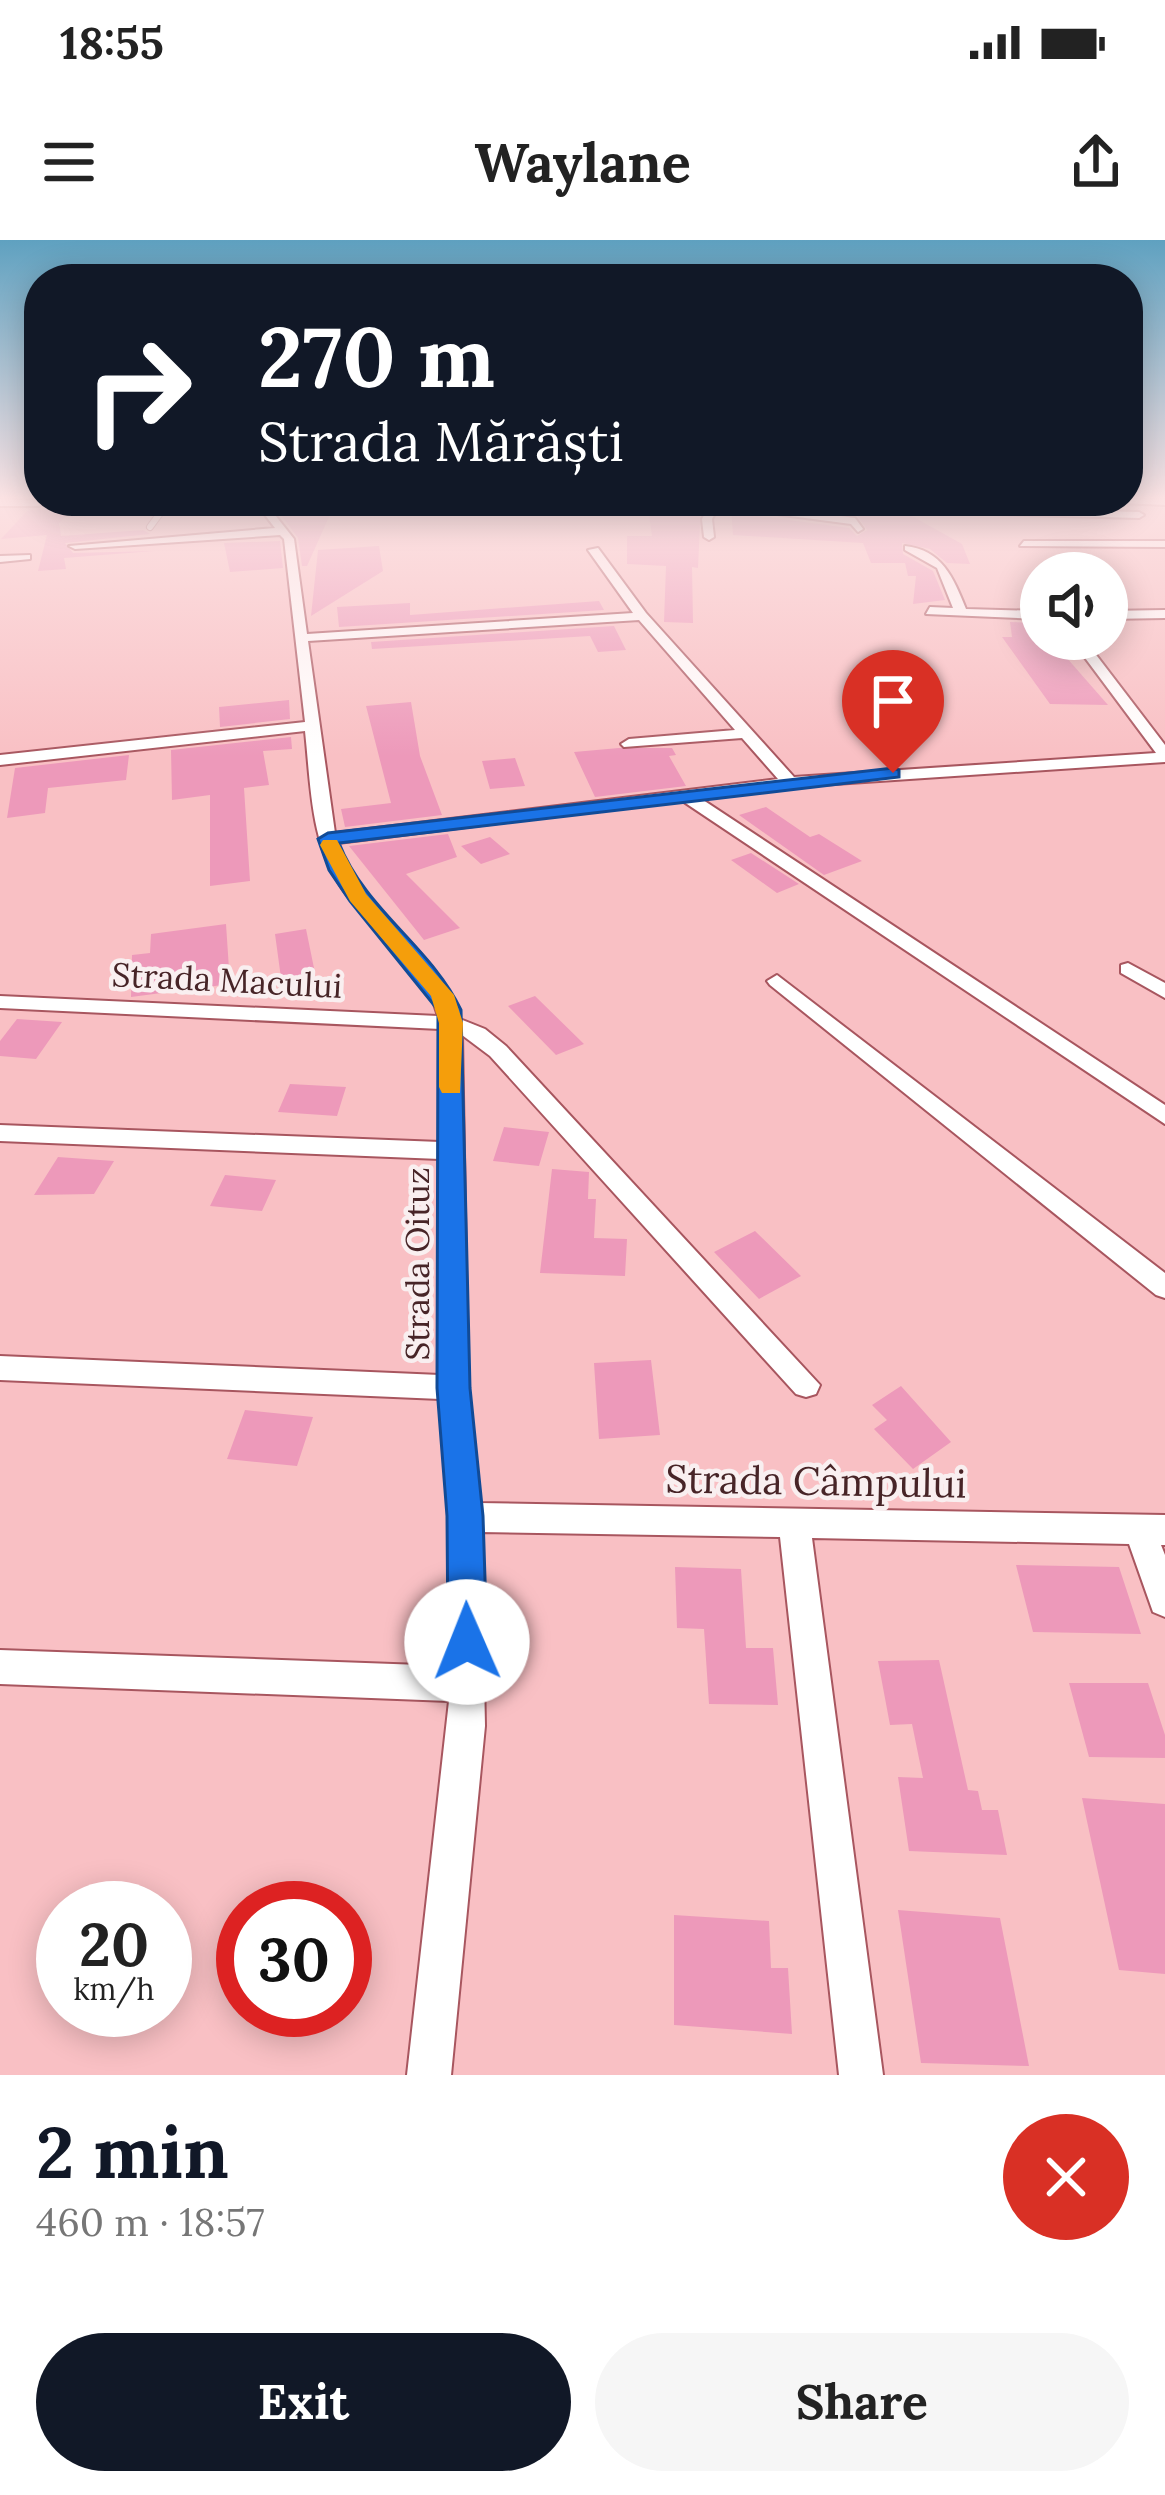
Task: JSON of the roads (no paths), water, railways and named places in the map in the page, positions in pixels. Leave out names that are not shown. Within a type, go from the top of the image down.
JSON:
[{"type":"street","name":"Strada Oituz","points":[[293,585],[313,726],[316,792],[328,839],[357,896],[442,995],[451,1023],[454,1388],[465,1516],[468,1684],[429,2075]]},
{"type":"street","points":[[619,585],[790,782]]},
{"type":"street","points":[[950,585],[961,612]]},
{"type":"street","points":[[930,611],[1020,614]]},
{"type":"street","points":[[1128,615],[1165,614]]},
{"type":"street","points":[[300,638],[642,616]]},
{"type":"street","points":[[1093,660],[1165,756]]},
{"type":"street","points":[[0,760],[313,726]]},
{"type":"street","points":[[629,744],[746,733]]},
{"type":"street","points":[[328,839],[790,782],[1165,756]]},
{"type":"street","points":[[1132,758],[1165,773]]},
{"type":"street","points":[[683,794],[1165,1116]]},
{"type":"street","points":[[1128,970],[1165,992]]},
{"type":"street","points":[[777,981],[1165,1288]]},
{"type":"street","name":"Strada Macului","points":[[0,1002],[451,1023]]},
{"type":"street","points":[[451,1023],[477,1034],[498,1051],[806,1385]]},
{"type":"street","points":[[0,1132],[452,1151]]},
{"type":"street","points":[[0,1368],[454,1388]]},
{"type":"street","name":"Strada Câmpului","points":[[465,1516],[1153,1530]]},
{"type":"street","points":[[794,1522],[861,2075]]},
{"type":"street","points":[[1153,1530],[1165,1601]]},
{"type":"street","points":[[0,1666],[468,1684]]}]
